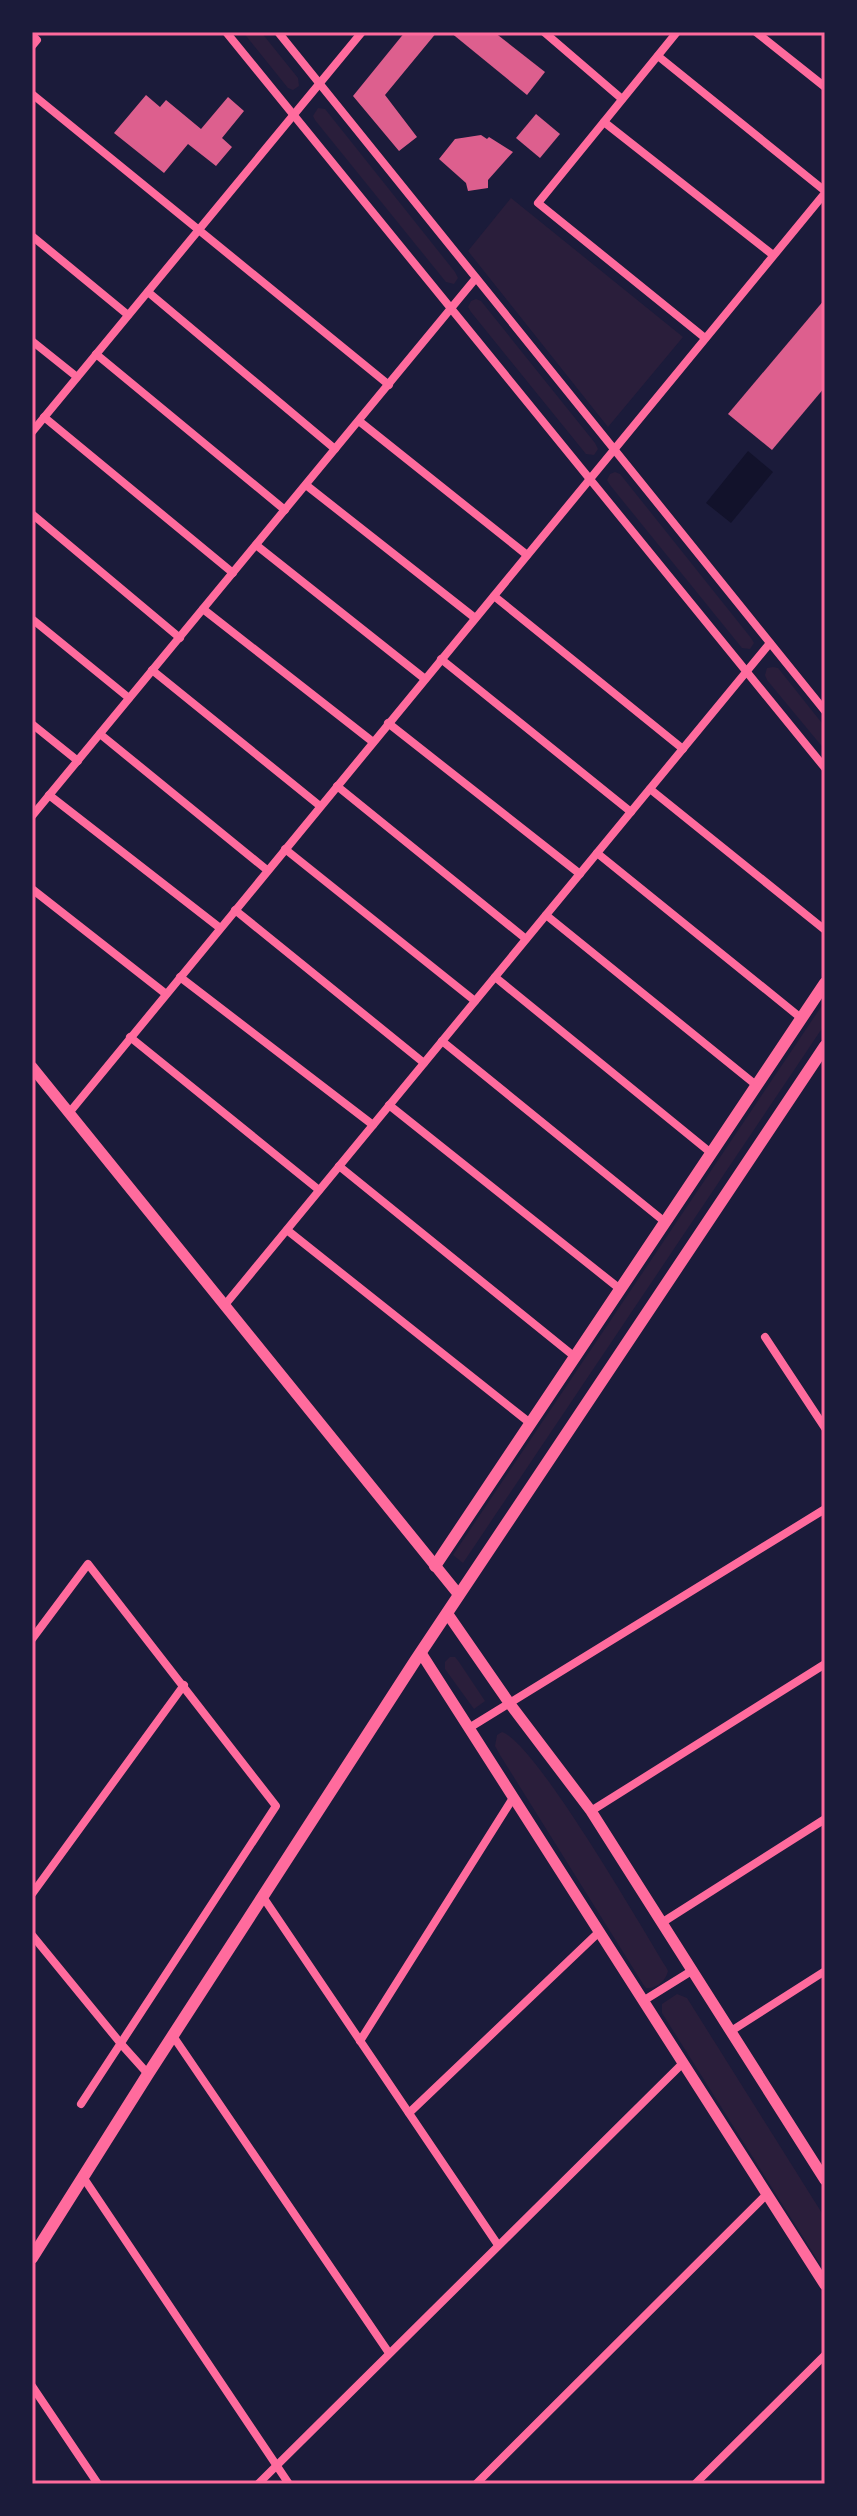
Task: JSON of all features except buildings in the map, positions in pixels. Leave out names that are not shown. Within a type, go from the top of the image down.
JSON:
[{"type":"main road","points":[[435,1566],[825,983]]},
{"type":"main road","points":[[32,2258],[447,1613],[825,1046]]},
{"type":"street","points":[[226,32],[825,768]]},
{"type":"street","points":[[278,32],[825,711]]},
{"type":"street","points":[[32,432],[362,32]]},
{"type":"street","points":[[544,32],[622,99]]},
{"type":"street","points":[[677,32],[538,203],[705,338]]},
{"type":"street","points":[[756,32],[825,87]]},
{"type":"street","points":[[69,1113],[825,192],[658,56]]},
{"type":"street","points":[[32,94],[389,385]]},
{"type":"street","points":[[604,122],[773,255]]},
{"type":"street","points":[[32,236],[128,315]]},
{"type":"street","points":[[32,816],[476,278]]},
{"type":"street","points":[[148,292],[335,449]]},
{"type":"street","points":[[32,341],[77,377]]},
{"type":"street","points":[[96,354],[285,510]]},
{"type":"street","points":[[44,417],[233,573]]},
{"type":"street","points":[[359,421],[527,555]]},
{"type":"street","points":[[306,485],[475,618]]},
{"type":"street","points":[[32,514],[180,638]]},
{"type":"street","points":[[256,545],[425,679]]},
{"type":"street","points":[[494,596],[683,749]]},
{"type":"street","points":[[203,609],[373,742]]},
{"type":"street","points":[[32,619],[129,698]]},
{"type":"street","points":[[224,1306],[770,643]]},
{"type":"street","points":[[441,659],[631,812]]},
{"type":"street","points":[[152,670],[320,806]]},
{"type":"street","points":[[388,723],[580,874]]},
{"type":"street","points":[[32,724],[78,761]]},
{"type":"street","points":[[100,734],[267,870]]},
{"type":"street","points":[[337,786],[526,939]]},
{"type":"street","points":[[650,789],[825,930]]},
{"type":"street","points":[[49,795],[220,928]]},
{"type":"street","points":[[285,849],[475,1001]]},
{"type":"street","points":[[597,853],[801,1018]]},
{"type":"street","points":[[32,889],[166,994]]},
{"type":"street","points":[[235,910],[424,1063]]},
{"type":"street","points":[[546,915],[756,1085]]},
{"type":"street","points":[[180,977],[373,1125]]},
{"type":"street","points":[[495,977],[711,1153]]},
{"type":"street","points":[[130,1037],[319,1190]]},
{"type":"street","points":[[442,1041],[665,1222]]},
{"type":"street","points":[[32,1067],[459,1595]]},
{"type":"street","points":[[389,1105],[620,1289]]},
{"type":"street","points":[[339,1166],[575,1357]]},
{"type":"street","points":[[287,1230],[530,1423]]},
{"type":"street","points":[[765,1337],[825,1428]]},
{"type":"street","points":[[469,1728],[825,1509]]},
{"type":"street","points":[[32,1639],[88,1564],[276,1806],[81,2104]]},
{"type":"street","points":[[447,1613],[510,1704],[591,1811],[825,2180]]},
{"type":"street","points":[[421,1653],[825,2285]]},
{"type":"street","points":[[591,1811],[825,1664]]},
{"type":"street","points":[[32,1894],[184,1685]]},
{"type":"street","points":[[360,2041],[513,1798]]},
{"type":"street","points":[[663,1922],[825,1819]]},
{"type":"street","points":[[263,1897],[498,2245]]},
{"type":"street","points":[[409,2113],[599,1932]]},
{"type":"street","points":[[32,1935],[148,2074]]},
{"type":"street","points":[[643,2001],[693,1970]]},
{"type":"street","points":[[731,2031],[825,1971]]},
{"type":"street","points":[[173,2036],[389,2353]]},
{"type":"street","points":[[258,2484],[683,2063]]},
{"type":"street","points":[[83,2177],[289,2484]]},
{"type":"street","points":[[476,2484],[767,2194]]},
{"type":"street","points":[[695,2484],[825,2355]]},
{"type":"street","points":[[32,2386],[98,2484]]},
{"type":"shaded area","points":[[243,32],[261,32],[298,78],[299,86],[293,90],[288,88]]},
{"type":"shaded area","points":[[318,108],[325,109],[455,272],[458,278],[454,284],[446,282],[315,120],[313,116]]},
{"type":"shaded area","points":[[511,198],[683,337],[608,427],[468,251]]},
{"type":"shaded area","points":[[476,299],[481,301],[595,443],[598,449],[594,455],[586,454],[471,312],[468,307]]},
{"type":"shaded area","points":[[748,451],[773,472],[731,523],[706,503]]},
{"type":"shaded area","points":[[615,472],[620,474],[751,638],[754,643],[750,649],[742,648],[610,485],[607,480]]},
{"type":"shaded area","points":[[767,668],[778,668],[825,727],[825,750],[767,680]]},
{"type":"shaded area","points":[[825,1001],[825,1024],[463,1563],[453,1555]]},
{"type":"shaded area","points":[[455,1657],[459,1662],[485,1701],[474,1709],[445,1669],[445,1662]]},
{"type":"shaded area","points":[[502,1732],[518,1743],[538,1767],[612,1878],[668,1971],[657,1985],[646,1988],[643,1984],[500,1755],[495,1746],[497,1735]]},
{"type":"shaded area","points":[[677,1994],[687,1998],[825,2218],[825,2272],[662,2013],[662,2004]]}]
